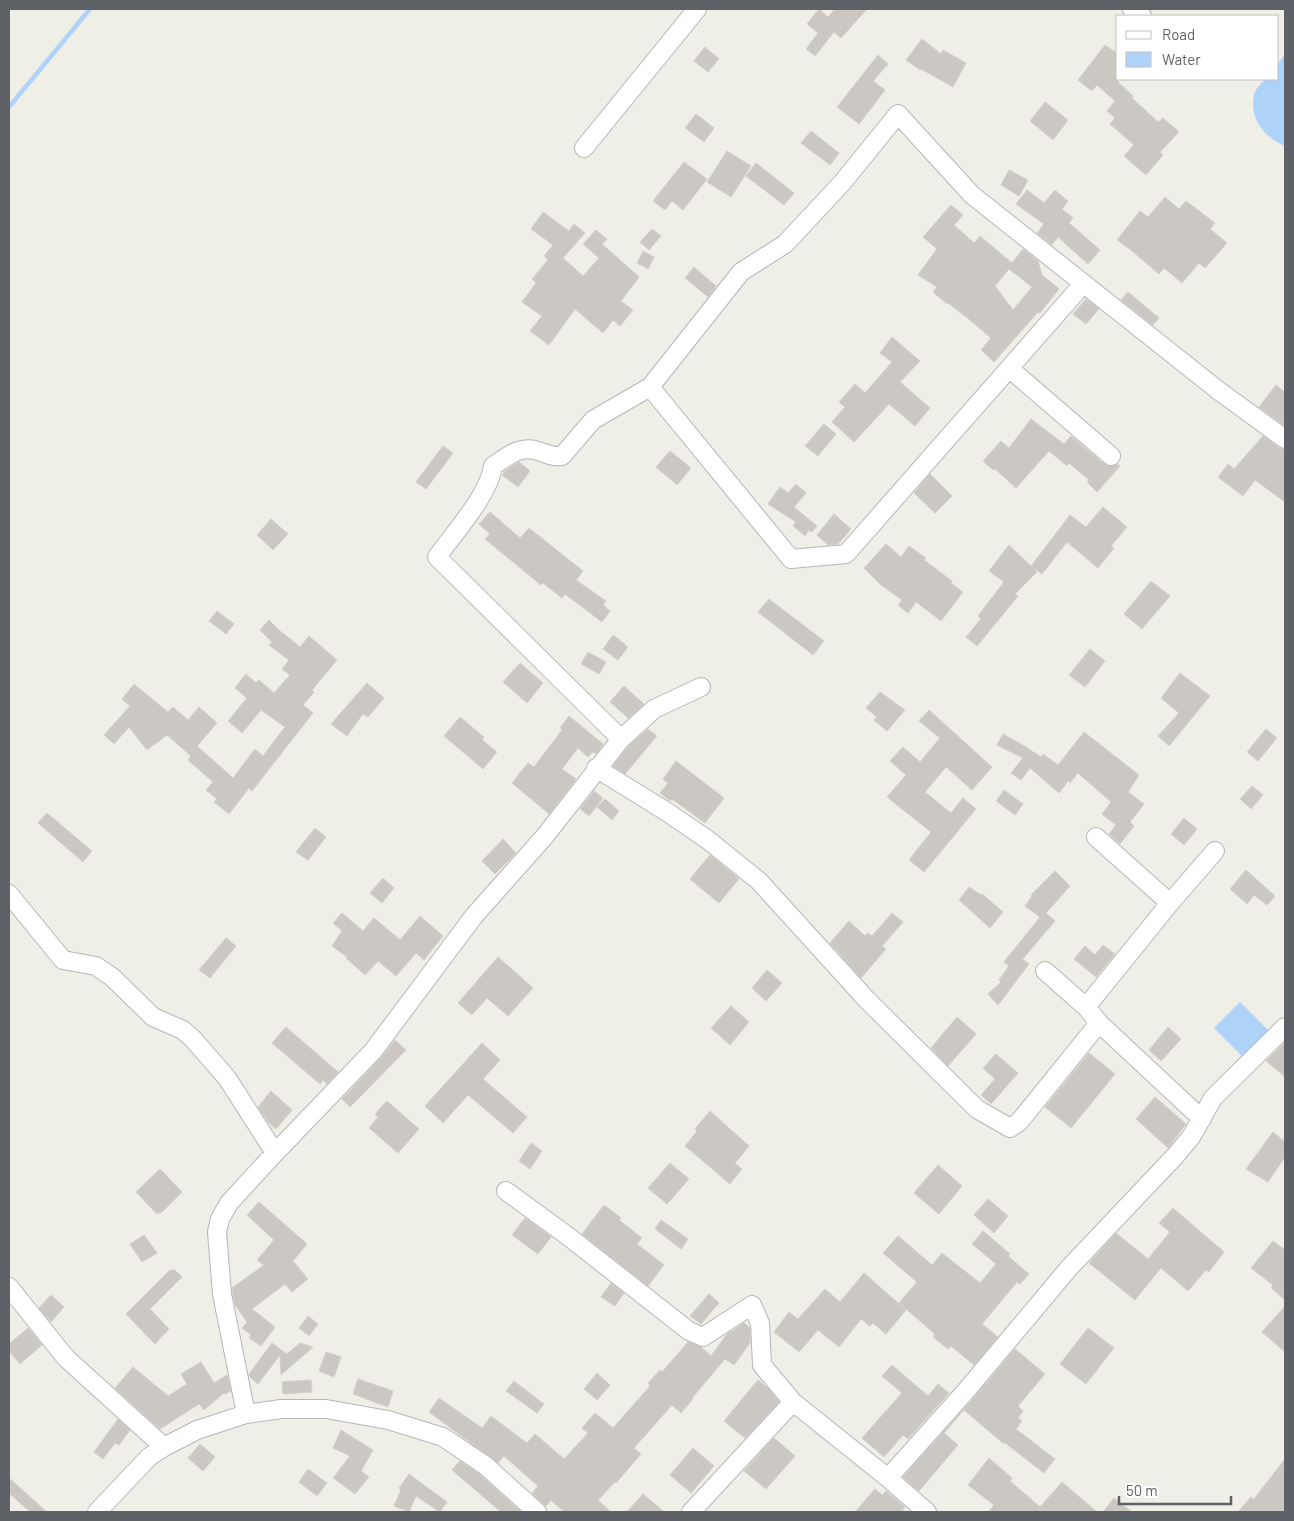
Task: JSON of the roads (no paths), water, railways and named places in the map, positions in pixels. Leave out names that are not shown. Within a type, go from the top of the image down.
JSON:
[{"type":"street","points":[[584,148],[697,9]]},
{"type":"street","points":[[620,738],[437,557],[477,502],[492,476],[493,466],[520,449],[535,450],[551,456],[562,456],[593,420],[650,387],[741,272],[785,244],[842,183],[898,114],[972,195],[1219,391],[1285,439]]},
{"type":"street","points":[[650,387],[791,559],[846,554],[1084,284]]},
{"type":"street","points":[[1009,368],[1111,456]]},
{"type":"street","points":[[246,1414],[222,1294],[217,1232],[220,1219],[230,1203],[373,1050],[474,916],[546,836],[620,738],[654,709],[702,687]]},
{"type":"street","points":[[596,768],[700,835],[759,882],[867,1000],[977,1109],[1010,1128],[1019,1122],[1099,1023]]},
{"type":"street","points":[[1096,837],[1170,902]]},
{"type":"street","points":[[1086,1007],[1170,902],[1215,852]]},
{"type":"street","points":[[9,894],[63,960],[96,966],[112,977],[153,1017],[182,1030],[193,1039],[227,1078],[275,1153]]},
{"type":"street","points":[[1045,971],[1086,1007],[1099,1023],[1202,1119]]},
{"type":"street","points":[[888,1478],[971,1385],[1069,1268],[1176,1156],[1191,1137],[1213,1098],[1285,1027]]},
{"type":"street","points":[[506,1191],[569,1236],[688,1330],[703,1337],[752,1305],[760,1323],[762,1365],[793,1402],[888,1478],[926,1512]]},
{"type":"street","points":[[9,1288],[66,1358],[164,1447]]},
{"type":"street","points":[[691,1512],[793,1402]]},
{"type":"street","points":[[97,1512],[149,1457],[197,1430],[246,1414],[281,1409],[326,1409],[388,1420],[443,1437],[486,1466],[537,1512]]},
{"type":"water","points":[[1285,54],[1285,146],[1271,138],[1260,126],[1256,119],[1253,104],[1257,88],[1264,80],[1279,80],[1279,63]]},
{"type":"water","points":[[1240,1002],[1268,1030],[1242,1056],[1214,1028]]},
{"type":"waterway","points":[[9,107],[90,9]]}]
